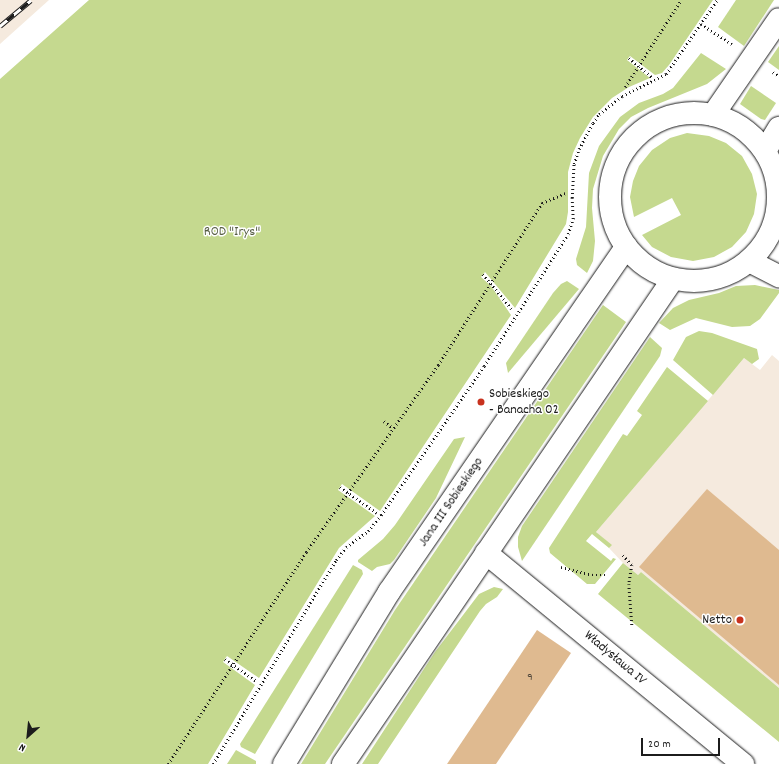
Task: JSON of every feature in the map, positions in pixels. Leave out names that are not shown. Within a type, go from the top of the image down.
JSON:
[{"type":"street","points":[[713,115],[779,19]]},
{"type":"street","points":[[697,113],[713,115],[734,122],[751,134],[765,151],[775,173],[779,198],[777,225],[765,244],[749,262],[732,272],[713,279],[693,282],[673,279],[650,268],[639,261],[626,246],[616,227],[610,205],[612,182],[618,161],[626,148],[649,126],[664,118],[680,114],[697,113]]},
{"type":"street","points":[[765,151],[779,128]]},
{"type":"street","name":"Jana III Sobieskiego","points":[[284,764],[389,592],[626,246]]},
{"type":"street","points":[[749,262],[779,276]]},
{"type":"street","points":[[343,764],[673,279]]},
{"type":"street","name":"Władysława IV","points":[[486,553],[743,764]]},
{"type":"path","points":[[625,87],[640,66],[649,49],[681,0]]},
{"type":"path","points":[[213,764],[336,560],[346,547],[368,531],[381,515],[484,366],[568,234],[573,219],[572,198],[574,164],[578,149],[593,122],[599,114],[622,96],[666,74],[717,0]]},
{"type":"path","points":[[701,24],[735,46]]},
{"type":"path","points":[[629,58],[652,77]]},
{"type":"path","points":[[168,764],[306,552],[438,365],[542,203],[566,193]]},
{"type":"path","points":[[483,274],[512,309]]},
{"type":"path","points":[[384,421],[393,428]]},
{"type":"path","points":[[340,487],[377,513]]},
{"type":"path","points":[[623,555],[632,565],[629,584],[632,625]]},
{"type":"path","points":[[561,568],[592,575],[607,575]]},
{"type":"path","points":[[225,659],[256,681]]},
{"type":"shaded area","points":[[0,0],[49,0],[0,44]]},
{"type":"shaded area","points":[[772,355],[779,361],[779,688],[641,572],[638,575],[623,563],[609,548],[611,545],[596,532],[744,358],[760,370]]},
{"type":"green space","name":"ROD \"Irys\"","points":[[89,0],[713,0],[662,73],[655,75],[630,56],[627,60],[650,78],[629,87],[612,98],[593,117],[580,138],[573,153],[568,172],[568,212],[566,224],[515,308],[485,272],[481,277],[491,286],[511,315],[380,511],[342,484],[338,490],[375,516],[339,548],[259,678],[227,656],[223,662],[255,685],[208,764],[0,764],[0,79]]},
{"type":"green space","points":[[736,0],[774,0],[744,46],[718,27]]},
{"type":"green space","points":[[779,46],[779,70],[768,62]]},
{"type":"green space","points":[[701,53],[726,69],[707,84],[648,108],[631,117],[619,129],[603,156],[593,189],[592,208],[595,241],[593,261],[587,273],[577,265],[576,259],[586,227],[589,173],[599,146],[620,117],[639,103],[663,94],[673,88]]},
{"type":"green space","points":[[751,86],[776,103],[765,120],[761,119],[740,104]]},
{"type":"green space","points":[[687,133],[709,136],[726,143],[742,156],[752,174],[757,194],[754,214],[746,232],[732,247],[714,257],[693,261],[671,257],[652,247],[642,235],[681,215],[672,198],[634,217],[630,197],[633,181],[639,166],[652,150],[670,138]]},
{"type":"green space","points":[[567,281],[579,289],[508,373],[506,363],[553,293],[561,284]]},
{"type":"green space","points":[[755,285],[779,290],[779,293],[760,319],[750,326],[732,327],[696,318],[670,330],[659,323],[673,308],[689,300],[719,293],[736,286]]},
{"type":"green space","points":[[603,305],[626,322],[325,764],[301,764],[395,610]]},
{"type":"green space","points":[[699,331],[712,333],[757,349],[759,359],[752,364],[744,358],[713,395],[673,360],[686,337]]},
{"type":"green space","points":[[650,337],[662,348],[660,356],[522,561],[518,547],[518,537],[522,526]]},
{"type":"green space","points":[[667,367],[708,401],[596,532],[612,545],[609,548],[592,534],[586,541],[611,561],[613,558],[616,559],[595,584],[587,584],[550,553],[549,548],[623,434],[627,436],[642,415],[637,411]]},
{"type":"green space","points":[[465,437],[436,498],[394,560],[390,564],[377,567],[372,571],[358,562],[358,560],[383,539],[395,525],[454,439]]},
{"type":"green space","points":[[623,563],[638,575],[641,572],[779,688],[779,742],[598,594]]},
{"type":"green space","points":[[353,565],[362,570],[363,574],[255,754],[241,747],[240,744]]},
{"type":"green space","points":[[494,587],[503,589],[497,597],[486,604],[480,611],[378,764],[362,764],[435,652],[479,594]]},
{"type":"green space","points":[[236,750],[256,761],[256,764],[227,764]]},
{"type":"building","name":"Netto","points":[[707,489],[779,550],[779,685],[639,567]]},
{"type":"building","points":[[537,630],[571,653],[496,764],[447,764]]},
{"type":"railway","points":[[0,26],[31,0]]},
{"type":"place","name":"Sobieskiego - Banacha 02","points":[[481,402]]},
{"type":"place","name":"Netto","points":[[740,620]]}]
